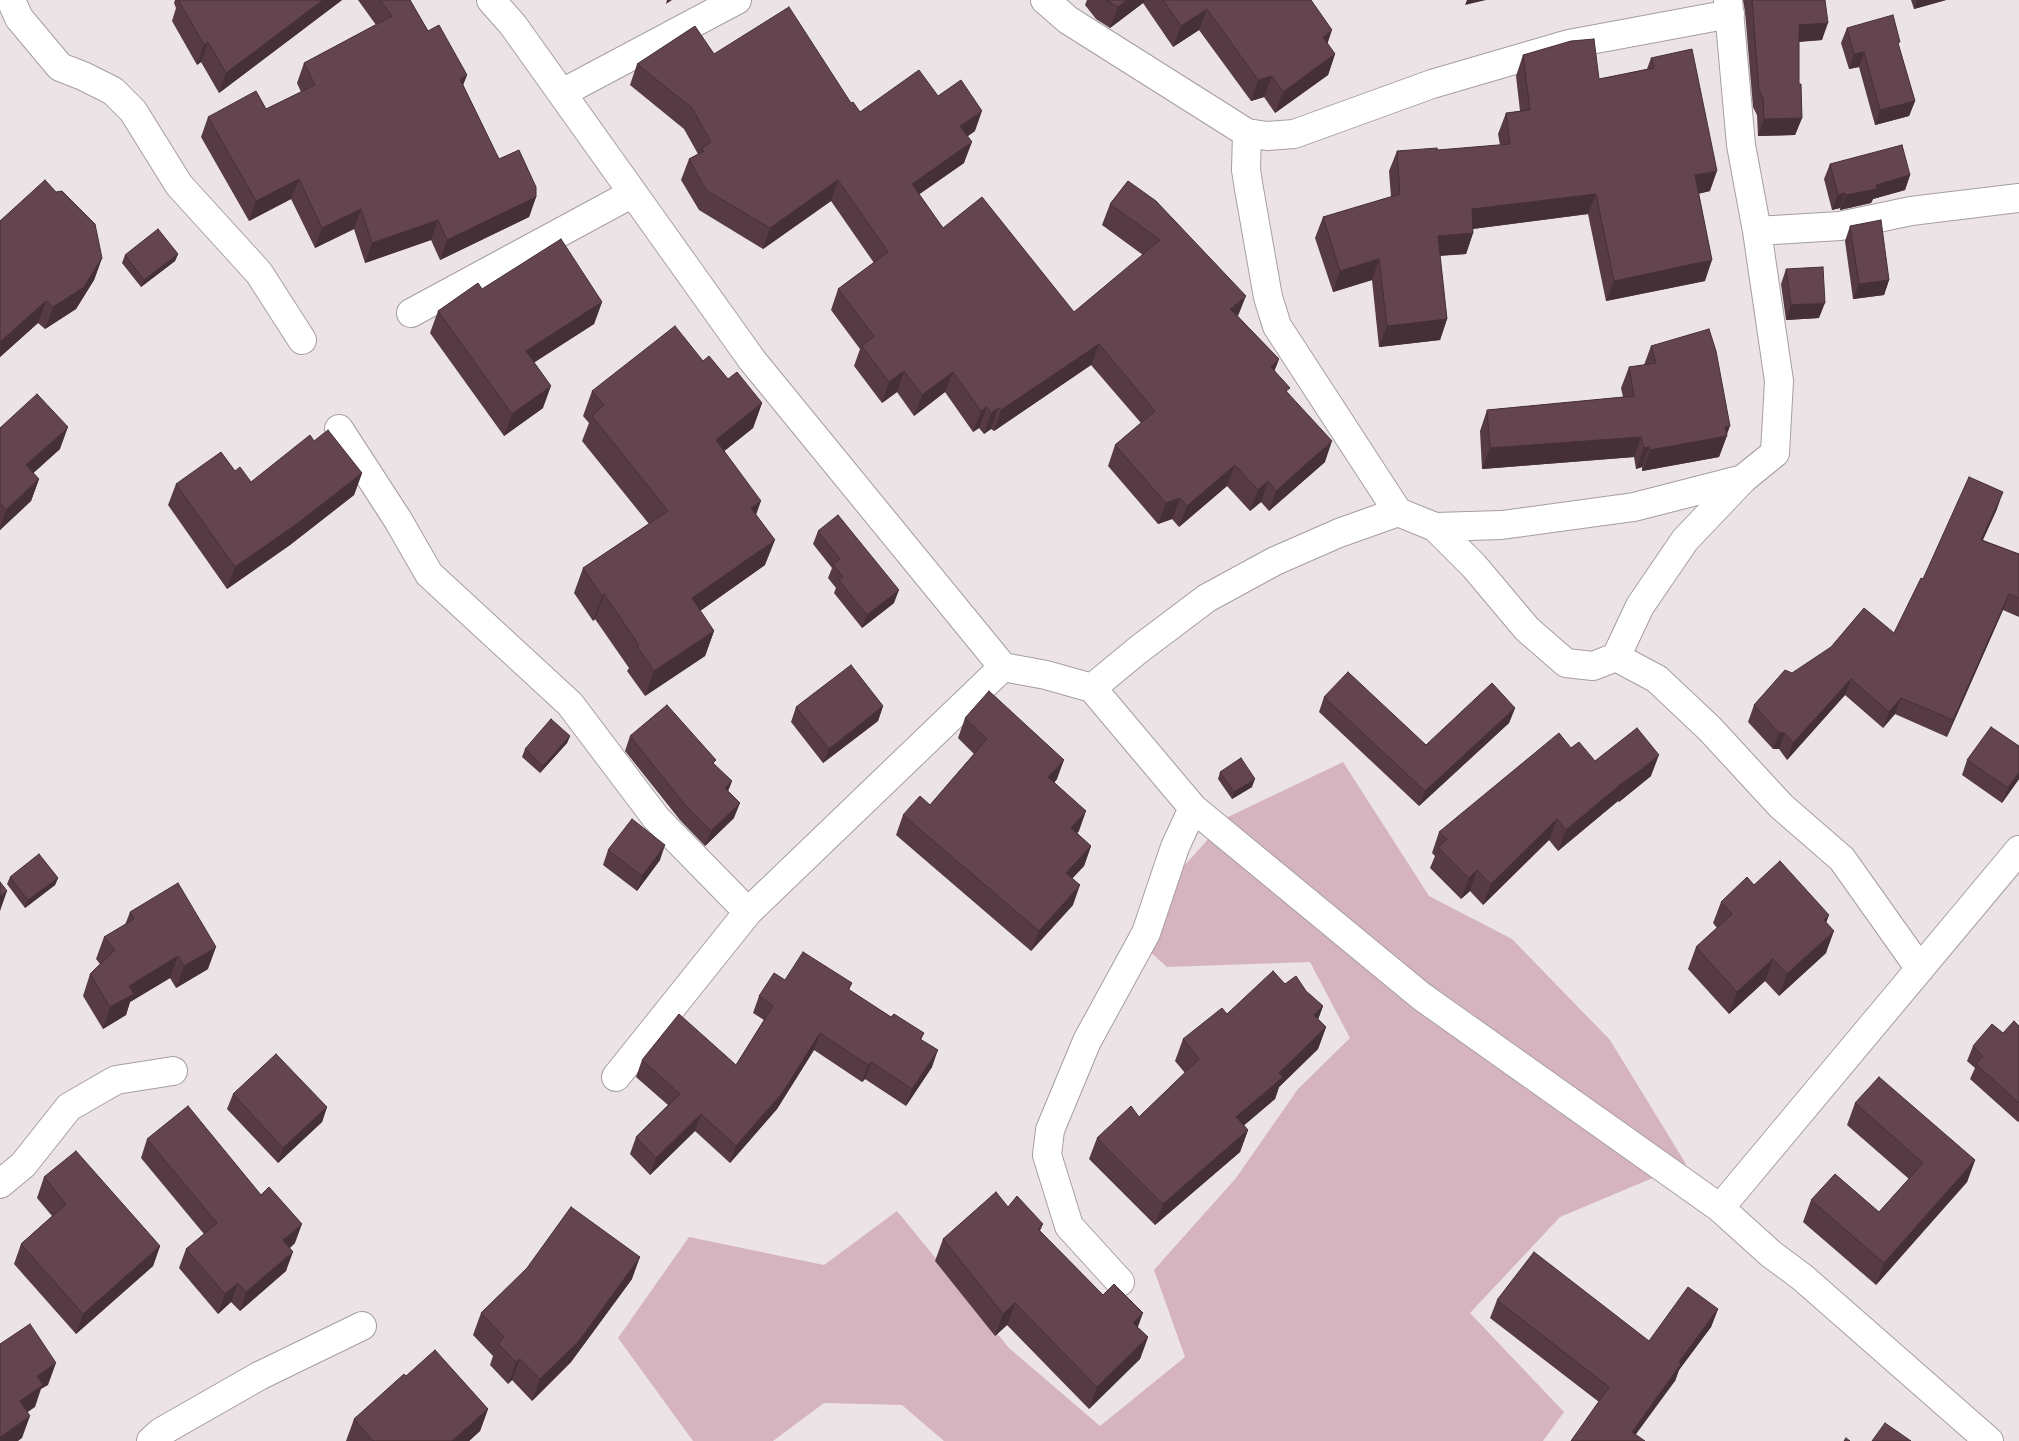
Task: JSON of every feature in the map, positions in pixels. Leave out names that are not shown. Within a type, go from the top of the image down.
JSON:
[{"type":"street","points":[[12,0],[18,18],[60,67],[113,91],[133,110],[178,186],[218,226],[259,273],[302,340]]},
{"type":"street","points":[[491,0],[513,25],[752,360],[1003,667],[1046,675],[1092,688],[1194,808],[1421,996],[1720,1208],[1771,1254],[1802,1277],[1989,1441]]},
{"type":"street","points":[[562,93],[737,0]]},
{"type":"street","points":[[1045,0],[1068,20],[1248,133],[1267,136],[1294,134],[1432,84],[1568,44],[1729,7],[1741,145],[1757,231],[1779,381],[1774,453],[1744,479],[1685,540],[1640,606],[1616,657],[1593,666],[1566,663],[1527,629],[1474,566],[1435,527],[1398,512],[1277,326],[1268,297],[1246,170],[1248,133]]},
{"type":"street","points":[[411,313],[633,193]]},
{"type":"street","points":[[1757,231],[1840,226],[1912,211],[2019,198]]},
{"type":"street","points":[[339,430],[398,520],[430,574],[570,704],[656,818],[748,912]]},
{"type":"street","points":[[1435,527],[1502,525],[1634,507],[1744,479]]},
{"type":"street","points":[[1092,688],[1138,650],[1207,598],[1275,561],[1339,533],[1398,512]]},
{"type":"street","points":[[1616,657],[1657,679],[1710,729],[1781,806],[1842,859],[1920,969]]},
{"type":"street","points":[[616,1077],[748,912],[1003,667]]},
{"type":"street","points":[[1120,1282],[1069,1226],[1047,1155],[1050,1130],[1087,1041],[1146,933],[1175,847],[1194,808]]},
{"type":"street","points":[[1720,1208],[2019,850]]},
{"type":"street","points":[[0,1184],[23,1165],[69,1108],[116,1080],[173,1070]]},
{"type":"street","points":[[151,1441],[161,1432],[259,1376],[362,1326]]},
{"type":"shaded area","points":[[1343,762],[1429,896],[1512,939],[1610,1040],[1686,1164],[1560,1217],[1470,1313],[1564,1412],[1543,1441],[944,1441],[902,1405],[824,1403],[773,1441],[693,1441],[618,1338],[689,1237],[824,1265],[897,1211],[1009,1348],[1100,1426],[1185,1357],[1154,1270],[1236,1178],[1298,1089],[1350,1038],[1310,962],[1167,967],[1148,950],[1176,875],[1228,817]]},
{"type":"building","points":[[323,0],[226,73],[208,42],[204,45],[179,1]]},
{"type":"building","points":[[380,0],[410,0],[428,31],[439,25],[467,75],[460,79],[499,159],[519,150],[536,187],[536,197],[447,240],[438,220],[372,243],[361,209],[322,228],[299,179],[256,201],[208,117],[256,91],[266,109],[315,85],[304,63],[392,16]]},
{"type":"building","points":[[1106,0],[1127,0],[1118,7]]},
{"type":"building","points":[[1163,0],[1311,0],[1332,30],[1323,37],[1335,54],[1283,92],[1272,76],[1258,80],[1207,9],[1181,26]]},
{"type":"building","points":[[1752,0],[1825,0],[1828,23],[1799,25],[1799,84],[1801,84],[1802,118],[1764,119],[1763,98],[1759,90]]},
{"type":"building","points":[[789,7],[851,103],[853,102],[860,112],[919,70],[938,96],[961,80],[982,111],[960,126],[972,142],[912,184],[943,228],[982,197],[1074,312],[1160,240],[1110,204],[1128,181],[1156,201],[1246,296],[1230,309],[1279,359],[1271,367],[1290,388],[1286,391],[1332,441],[1276,491],[1268,481],[1258,490],[1235,465],[1187,506],[1180,498],[1166,503],[1115,445],[1155,411],[1099,344],[1001,410],[998,408],[991,413],[987,407],[981,411],[953,372],[922,395],[904,371],[889,382],[862,346],[874,336],[838,289],[888,252],[838,180],[770,228],[706,190],[689,159],[704,151],[701,149],[711,142],[692,108],[637,64],[695,26],[714,54]]},
{"type":"building","points":[[1893,15],[1900,42],[1898,43],[1915,101],[1880,110],[1864,52],[1854,54],[1847,28]]},
{"type":"building","points":[[1594,39],[1599,79],[1654,68],[1651,58],[1692,49],[1717,171],[1695,175],[1712,260],[1614,281],[1596,194],[1472,209],[1473,233],[1438,236],[1447,319],[1387,326],[1379,259],[1340,271],[1323,217],[1400,194],[1397,151],[1437,148],[1438,150],[1510,144],[1506,113],[1530,110],[1523,55],[1571,41]]},
{"type":"building","points":[[1902,145],[1910,175],[1876,185],[1877,189],[1838,195],[1830,164]]},
{"type":"building","points":[[45,180],[56,192],[62,191],[95,224],[102,258],[84,287],[53,307],[46,301],[0,342],[0,221]]},
{"type":"building","points":[[1881,220],[1889,280],[1859,284],[1850,226]]},
{"type":"building","points":[[158,229],[178,254],[144,280],[125,255]]},
{"type":"building","points":[[561,239],[602,302],[526,351],[551,386],[512,414],[438,311],[478,283],[482,289]]},
{"type":"building","points":[[1823,267],[1825,303],[1791,305],[1786,269]]},
{"type":"building","points":[[675,326],[703,361],[709,356],[728,379],[737,372],[762,403],[716,440],[761,501],[751,508],[775,540],[692,598],[714,631],[654,671],[637,646],[639,645],[604,594],[602,596],[583,568],[668,511],[592,416],[604,405],[592,391]]},
{"type":"building","points":[[1709,329],[1716,351],[1730,426],[1725,427],[1727,436],[1650,450],[1649,447],[1644,448],[1641,437],[1490,448],[1487,410],[1634,396],[1629,367],[1656,363],[1651,346]]},
{"type":"building","points":[[37,394],[68,427],[26,465],[39,479],[6,510],[0,503],[0,428]]},
{"type":"building","points":[[328,430],[362,473],[298,523],[235,567],[176,484],[221,452],[235,471],[240,467],[251,482],[310,435],[314,441]]},
{"type":"building","points":[[1969,477],[2003,492],[1981,540],[2019,554],[2019,598],[2009,594],[1953,720],[1901,698],[1889,712],[1851,679],[1793,743],[1785,733],[1779,733],[1754,705],[1785,670],[1792,673],[1831,647],[1864,608],[1894,633],[1921,578],[1923,579]]},
{"type":"building","points":[[838,515],[899,590],[867,615],[839,580],[843,577],[833,564],[840,559],[818,531]]},
{"type":"building","points":[[851,665],[883,706],[829,749],[796,707]]},
{"type":"building","points":[[1348,672],[1426,745],[1492,683],[1515,708],[1425,791],[1324,697]]},
{"type":"building","points":[[989,691],[1064,760],[1048,777],[1086,811],[1071,828],[1091,846],[1066,873],[1080,885],[1039,931],[903,815],[920,796],[930,805],[987,739],[965,718]]},
{"type":"building","points":[[667,705],[716,760],[713,763],[732,781],[725,788],[740,803],[711,831],[686,806],[630,736]]},
{"type":"building","points":[[551,719],[570,736],[543,766],[525,749]]},
{"type":"building","points":[[1991,727],[2019,746],[2019,772],[2008,788],[1967,760]]},
{"type":"building","points":[[1637,728],[1659,755],[1566,830],[1557,819],[1491,884],[1477,870],[1469,878],[1438,847],[1447,839],[1439,832],[1559,733],[1571,748],[1579,742],[1595,761]]},
{"type":"building","points":[[1241,758],[1255,779],[1234,792],[1220,772]]},
{"type":"building","points":[[632,819],[665,845],[642,876],[608,850]]},
{"type":"building","points":[[39,854],[58,878],[28,900],[10,877]]},
{"type":"building","points":[[1780,861],[1829,915],[1824,920],[1834,931],[1787,974],[1773,959],[1737,992],[1696,947],[1732,914],[1721,902],[1747,877],[1754,885]]},
{"type":"building","points":[[0,882],[7,891],[0,896]]},
{"type":"building","points":[[178,883],[216,947],[184,966],[178,956],[129,986],[134,994],[110,1007],[90,974],[115,950],[104,937],[134,919],[130,912]]},
{"type":"building","points":[[803,952],[852,983],[848,989],[891,1017],[894,1014],[924,1033],[920,1039],[938,1050],[912,1089],[871,1062],[868,1065],[820,1033],[783,1092],[736,1146],[701,1114],[656,1158],[636,1137],[680,1094],[642,1060],[679,1014],[736,1065],[773,1006],[759,996],[774,973],[785,980]]},
{"type":"building","points":[[1273,971],[1285,984],[1296,976],[1306,991],[1323,1006],[1314,1015],[1326,1027],[1279,1073],[1283,1077],[1236,1117],[1248,1130],[1163,1204],[1097,1138],[1131,1106],[1139,1117],[1199,1059],[1183,1039],[1222,1008],[1227,1014]]},
{"type":"building","points":[[2014,1021],[2019,1026],[2019,1103],[1976,1064],[1983,1056],[1973,1046],[1992,1024],[2003,1033]]},
{"type":"building","points":[[276,1054],[327,1107],[283,1148],[233,1094]]},
{"type":"building","points":[[1879,1077],[1975,1160],[1884,1263],[1811,1200],[1835,1174],[1879,1212],[1923,1163],[1855,1103]]},
{"type":"building","points":[[188,1106],[261,1195],[269,1187],[302,1224],[283,1240],[293,1252],[246,1292],[238,1283],[225,1294],[186,1249],[217,1223],[147,1139]]},
{"type":"building","points":[[76,1151],[160,1246],[83,1314],[21,1244],[66,1204],[44,1177]]},
{"type":"building","points":[[996,1192],[1008,1207],[1017,1196],[1043,1224],[1038,1229],[1103,1295],[1114,1284],[1143,1313],[1133,1323],[1148,1337],[1097,1387],[1015,1303],[1003,1314],[943,1239]]},
{"type":"building","points":[[571,1207],[640,1257],[579,1341],[540,1379],[520,1359],[516,1362],[498,1344],[504,1337],[481,1313],[527,1268]]},
{"type":"building","points":[[1534,1252],[1649,1341],[1688,1287],[1718,1309],[1679,1362],[1681,1364],[1632,1432],[1645,1441],[1571,1441],[1609,1387],[1497,1300]]},
{"type":"building","points":[[30,1324],[56,1363],[37,1376],[43,1385],[20,1401],[30,1416],[0,1437],[0,1344]]},
{"type":"building","points":[[435,1350],[488,1409],[452,1441],[373,1441],[354,1419],[404,1374],[406,1376]]},
{"type":"building","points":[[1885,1423],[1911,1441],[1872,1441]]}]
